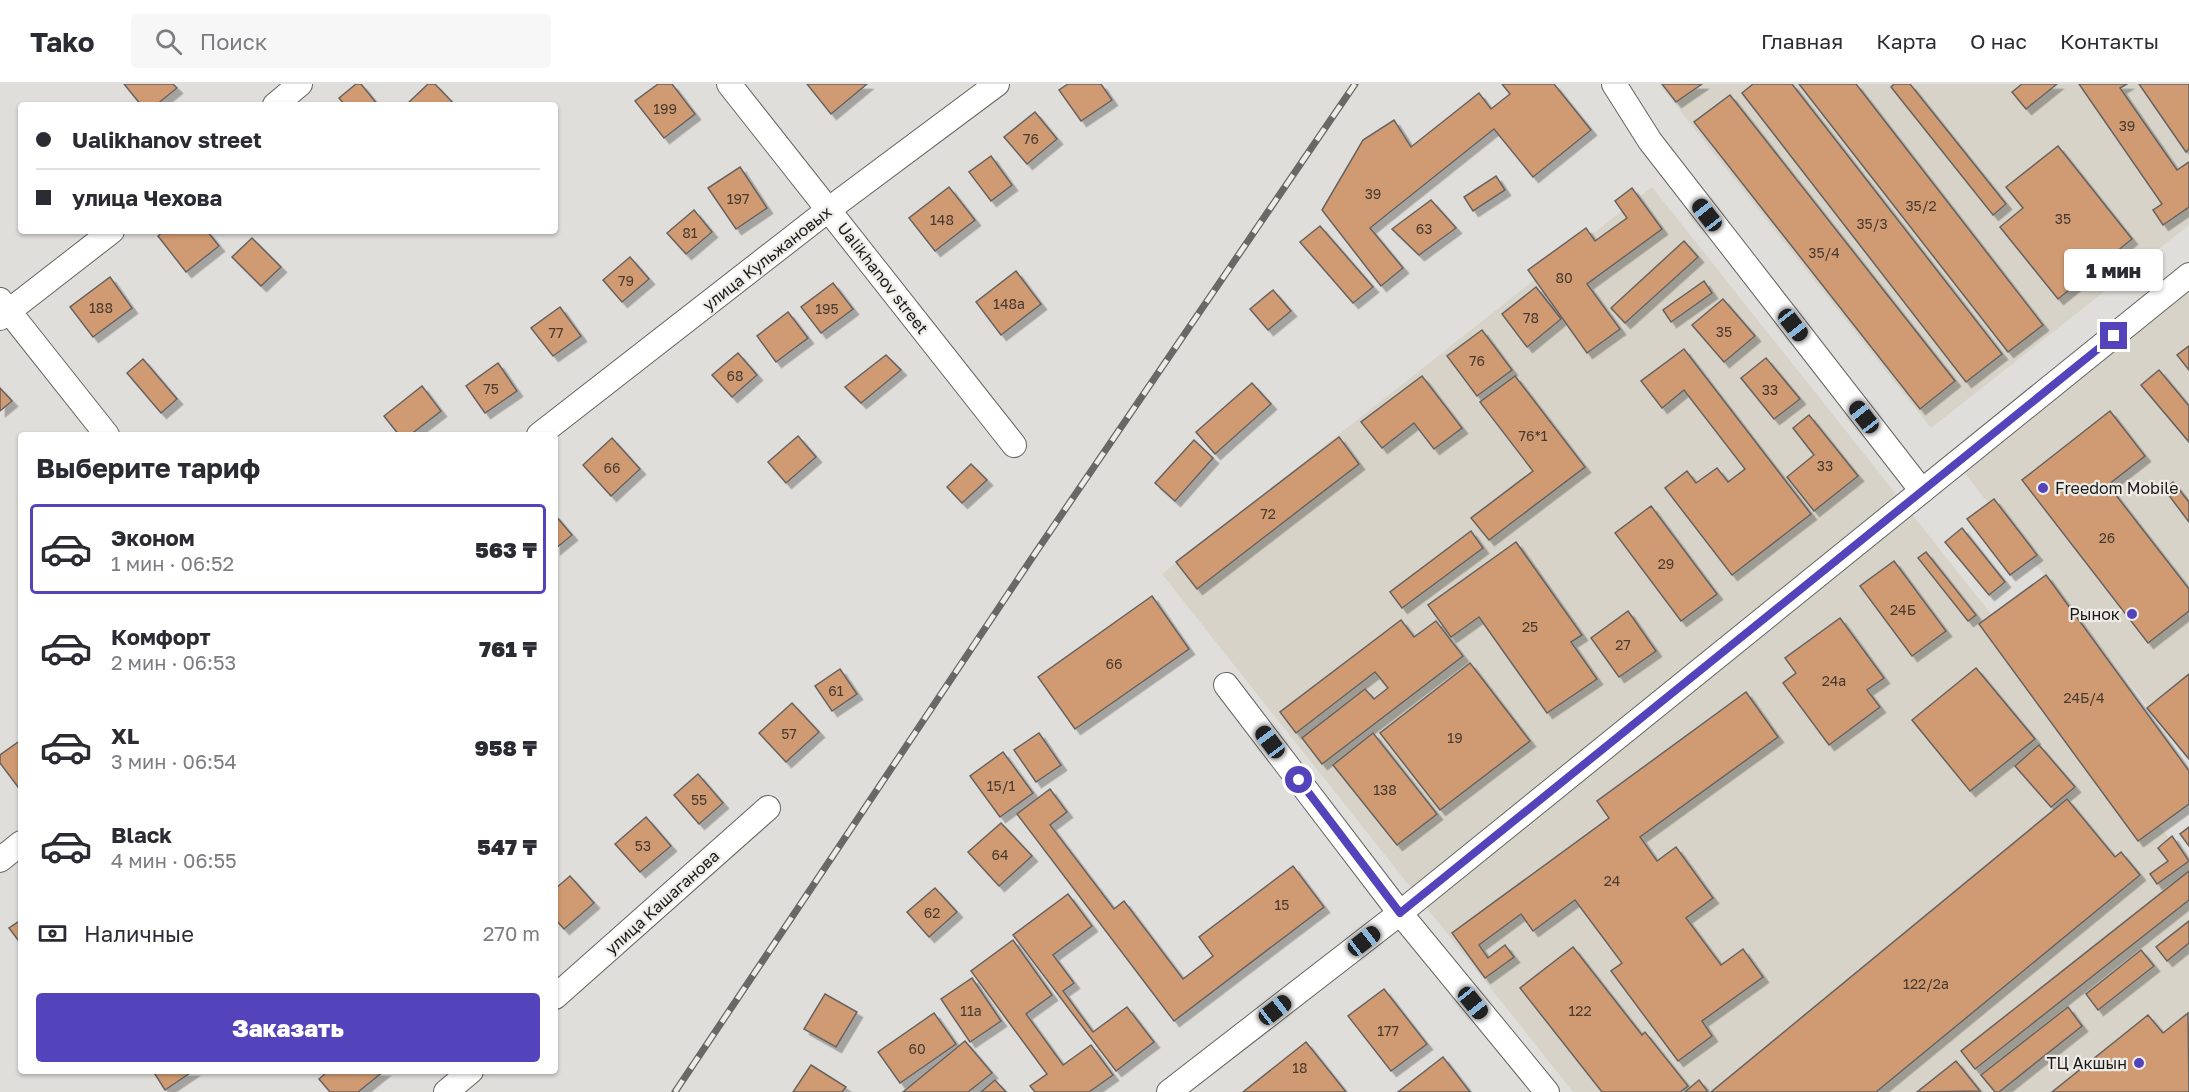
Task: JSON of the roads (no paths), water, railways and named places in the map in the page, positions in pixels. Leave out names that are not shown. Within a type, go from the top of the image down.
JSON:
[{"type":"street","points":[[279,102],[300,84]]},
{"type":"street","name":"Ualikhanov street","points":[[729,84],[1014,445]]},
{"type":"street","name":"улица Кульжановых","points":[[543,432],[828,210],[997,84]]},
{"type":"street","points":[[1614,84],[1650,141],[1922,491]]},
{"type":"street","points":[[105,432],[3,310],[108,234]]},
{"type":"street","points":[[1169,1092],[1400,913],[2189,275]]},
{"type":"street","points":[[1226,685],[1400,913],[1547,1092]]},
{"type":"street","name":"улица Кашаганова","points":[[558,994],[768,807]]},
{"type":"street","points":[[0,860],[18,845]]},
{"type":"street","points":[[446,1092],[467,1074]]},
{"type":"railway","points":[[675,1092],[1036,552],[1355,84]]},
{"type":"place","name":"Freedom Mobile","points":[[2043,488]]},
{"type":"place","name":"Рынок","points":[[2132,614]]},
{"type":"place","name":"ТЦ Акшын","points":[[2139,1063]]}]
